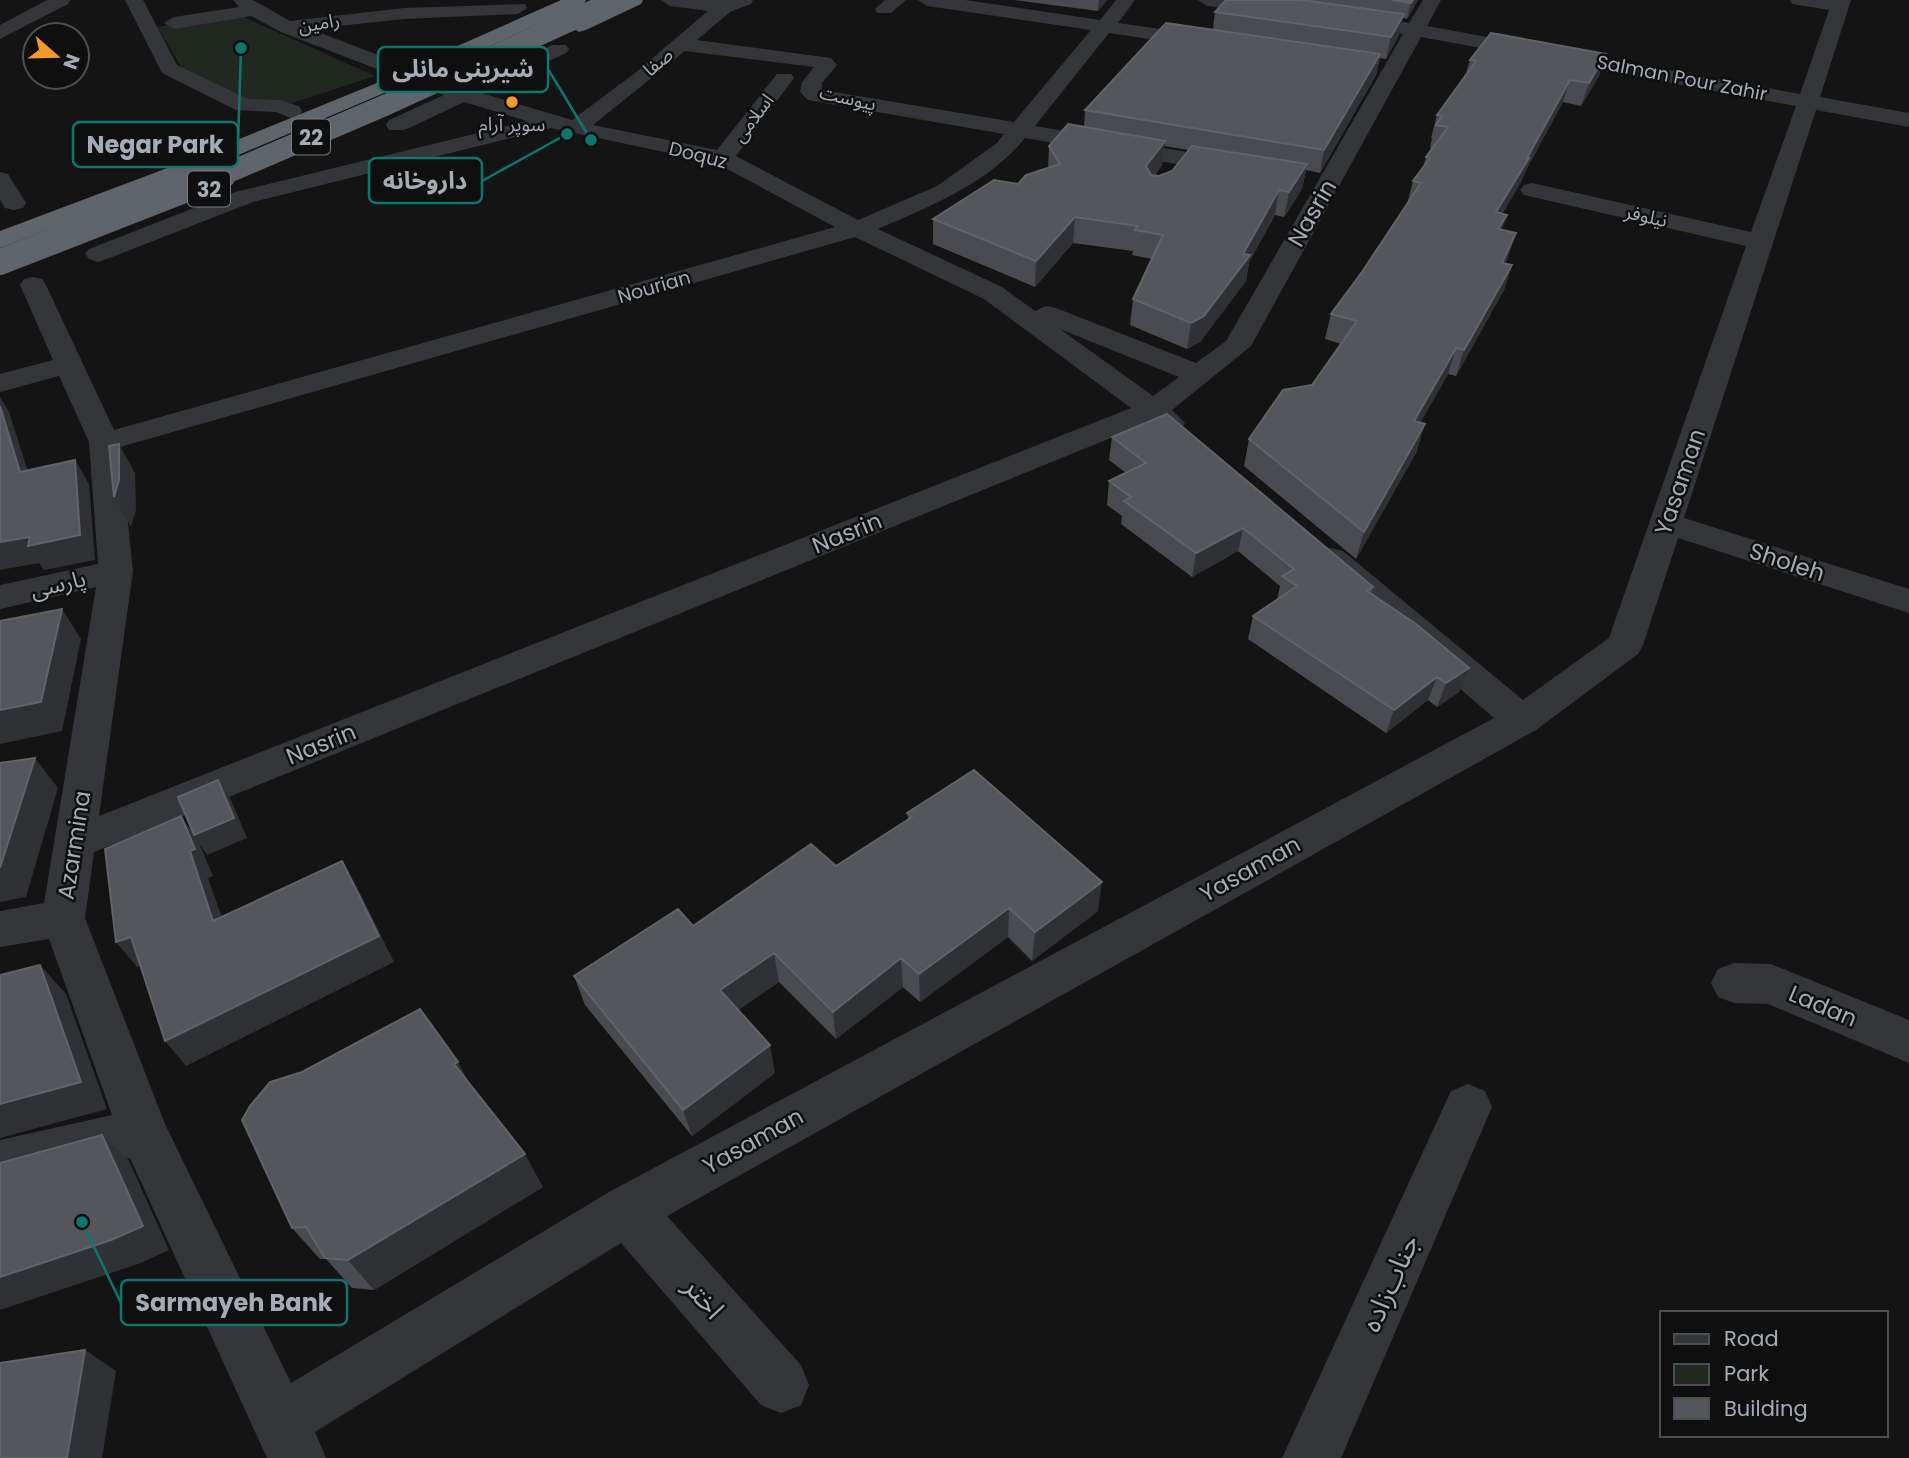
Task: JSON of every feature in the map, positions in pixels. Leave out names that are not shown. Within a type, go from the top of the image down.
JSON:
[{"type":"highway","name":"32","points":[[0,241],[186,169],[377,89],[577,0]]},
{"type":"highway","name":"22","points":[[0,241],[201,166],[381,90],[582,0]]},
{"type":"highway","name":"22","points":[[0,262],[211,180],[389,104],[616,0]]},
{"type":"highway","name":"32","points":[[0,268],[220,185],[415,102],[462,88],[635,0]]},
{"type":"street","points":[[0,33],[61,0]]},
{"type":"street","points":[[134,0],[169,69],[244,105],[280,106],[291,111]]},
{"type":"street","points":[[670,0],[723,8]]},
{"type":"street","name":"صفا","points":[[564,125],[678,44],[723,8],[744,0]]},
{"type":"street","points":[[927,0],[1228,44]]},
{"type":"street","name":"Nourian","points":[[104,442],[857,229],[945,191],[1005,148],[1126,0]]},
{"type":"street","points":[[1206,0],[1298,13]]},
{"type":"street","name":"Nasrin","points":[[74,843],[1154,410],[1237,346],[1432,0]]},
{"type":"street","points":[[1799,0],[1841,3]]},
{"type":"street","name":"Yasaman","points":[[288,1440],[627,1210],[1522,720],[1625,645],[1841,3]]},
{"type":"street","points":[[173,23],[248,5]]},
{"type":"street","name":"Doquz","points":[[248,5],[288,28],[564,125],[723,158],[857,229],[993,293],[1154,410],[1196,445]]},
{"type":"street","name":"رامین","points":[[288,28],[327,20],[518,8]]},
{"type":"street","name":"Salman Pour Zahir","points":[[1377,24],[1417,29],[1909,120]]},
{"type":"street","name":"پیوست","points":[[678,44],[819,60],[827,65],[812,82],[812,94],[1021,130]]},
{"type":"street","points":[[397,125],[462,88],[559,49]]},
{"type":"street","points":[[1366,65],[1394,69]]},
{"type":"street","name":"اسلامی","points":[[723,158],[783,78]]},
{"type":"street","points":[[99,254],[244,197],[564,125]]},
{"type":"street","points":[[1021,130],[1177,167],[1250,170]]},
{"type":"street","points":[[0,179],[14,202]]},
{"type":"street","points":[[1302,179],[1329,184]]},
{"type":"street","name":"نیلوفر","points":[[1532,190],[1760,242]]},
{"type":"street","name":"Azarmina","points":[[33,285],[104,442],[116,571],[63,918],[143,1132],[288,1440]]},
{"type":"street","points":[[993,293],[1200,375]]},
{"type":"street","points":[[0,383],[69,364]]},
{"type":"street","name":"Sholeh","points":[[1666,523],[1909,601]]},
{"type":"street","points":[[1311,543],[1522,720]]},
{"type":"street","name":"پارسی","points":[[0,597],[116,571]]},
{"type":"street","points":[[0,929],[63,918]]},
{"type":"street","name":"Ladan","points":[[1734,983],[1771,984],[1909,1042]]},
{"type":"street","name":"جناب‌زاده","points":[[1311,1458],[1468,1107]]},
{"type":"street","points":[[0,1164],[143,1132]]},
{"type":"street","name":"اختر","points":[[627,1210],[781,1385]]},
{"type":"green space","points":[[237,14],[375,76],[289,104],[249,103],[182,68],[157,27]]},
{"type":"building","points":[[1226,0],[1301,0],[1404,14],[1391,37],[1215,12]]},
{"type":"building","points":[[1392,0],[1413,0],[1411,3]]},
{"type":"building","points":[[1166,23],[1380,54],[1324,150],[1085,110]]},
{"type":"building","points":[[1491,33],[1606,54],[1589,83],[1570,80],[1529,158],[1496,212],[1507,215],[1498,229],[1516,233],[1502,263],[1512,265],[1464,350],[1456,348],[1414,421],[1425,424],[1364,532],[1249,439],[1283,390],[1312,385],[1357,321],[1331,314],[1421,183],[1413,181],[1430,158],[1426,157],[1448,127],[1436,125],[1442,116],[1437,115],[1476,61],[1470,60]]},
{"type":"building","points":[[1068,124],[1165,141],[1146,166],[1151,175],[1159,176],[1172,171],[1192,146],[1307,164],[1289,192],[1279,190],[1243,254],[1250,255],[1204,316],[1191,323],[1133,299],[1163,235],[1135,230],[1138,226],[1075,217],[1036,261],[933,219],[994,180],[1018,184],[1026,175],[1060,164],[1049,146]]},
{"type":"building","points":[[0,406],[20,472],[75,460],[80,535],[28,546],[30,537],[0,542]]},
{"type":"building","points":[[1167,414],[1373,587],[1367,591],[1416,624],[1469,668],[1446,683],[1437,677],[1394,710],[1253,616],[1297,586],[1282,576],[1294,569],[1243,528],[1196,553],[1124,501],[1131,497],[1109,481],[1146,463],[1112,437]]},
{"type":"building","points":[[119,444],[119,480],[114,497],[109,446]]},
{"type":"building","points":[[62,609],[41,702],[0,710],[0,621]]},
{"type":"building","points":[[35,758],[0,868],[0,763]]},
{"type":"building","points":[[974,770],[1102,882],[1035,932],[1009,908],[919,974],[901,958],[833,1012],[774,953],[720,990],[770,1045],[683,1110],[574,976],[678,909],[693,926],[811,844],[836,866],[912,817],[907,813]]},
{"type":"building","points":[[218,780],[234,818],[194,835],[178,797]]},
{"type":"building","points":[[181,816],[195,849],[190,851],[213,921],[342,861],[379,936],[165,1041],[131,937],[116,942],[105,849]]},
{"type":"building","points":[[40,965],[81,1082],[0,1104],[0,975]]},
{"type":"building","points":[[420,1009],[458,1062],[454,1064],[525,1154],[348,1260],[325,1258],[306,1227],[292,1228],[242,1120],[270,1082],[302,1072]]},
{"type":"building","points":[[102,1135],[143,1226],[111,1240],[0,1277],[0,1163]]},
{"type":"building","points":[[85,1350],[67,1458],[0,1458],[0,1363]]},
{"type":"place","name":"Negar Park","points":[[241,48]]},
{"type":"place","name":"سوپر آرام","points":[[512,102]]},
{"type":"place","name":"داروخانه","points":[[567,134]]},
{"type":"place","name":"شیرینی مانلی","points":[[591,140]]},
{"type":"place","name":"Sarmayeh Bank","points":[[82,1222]]}]
